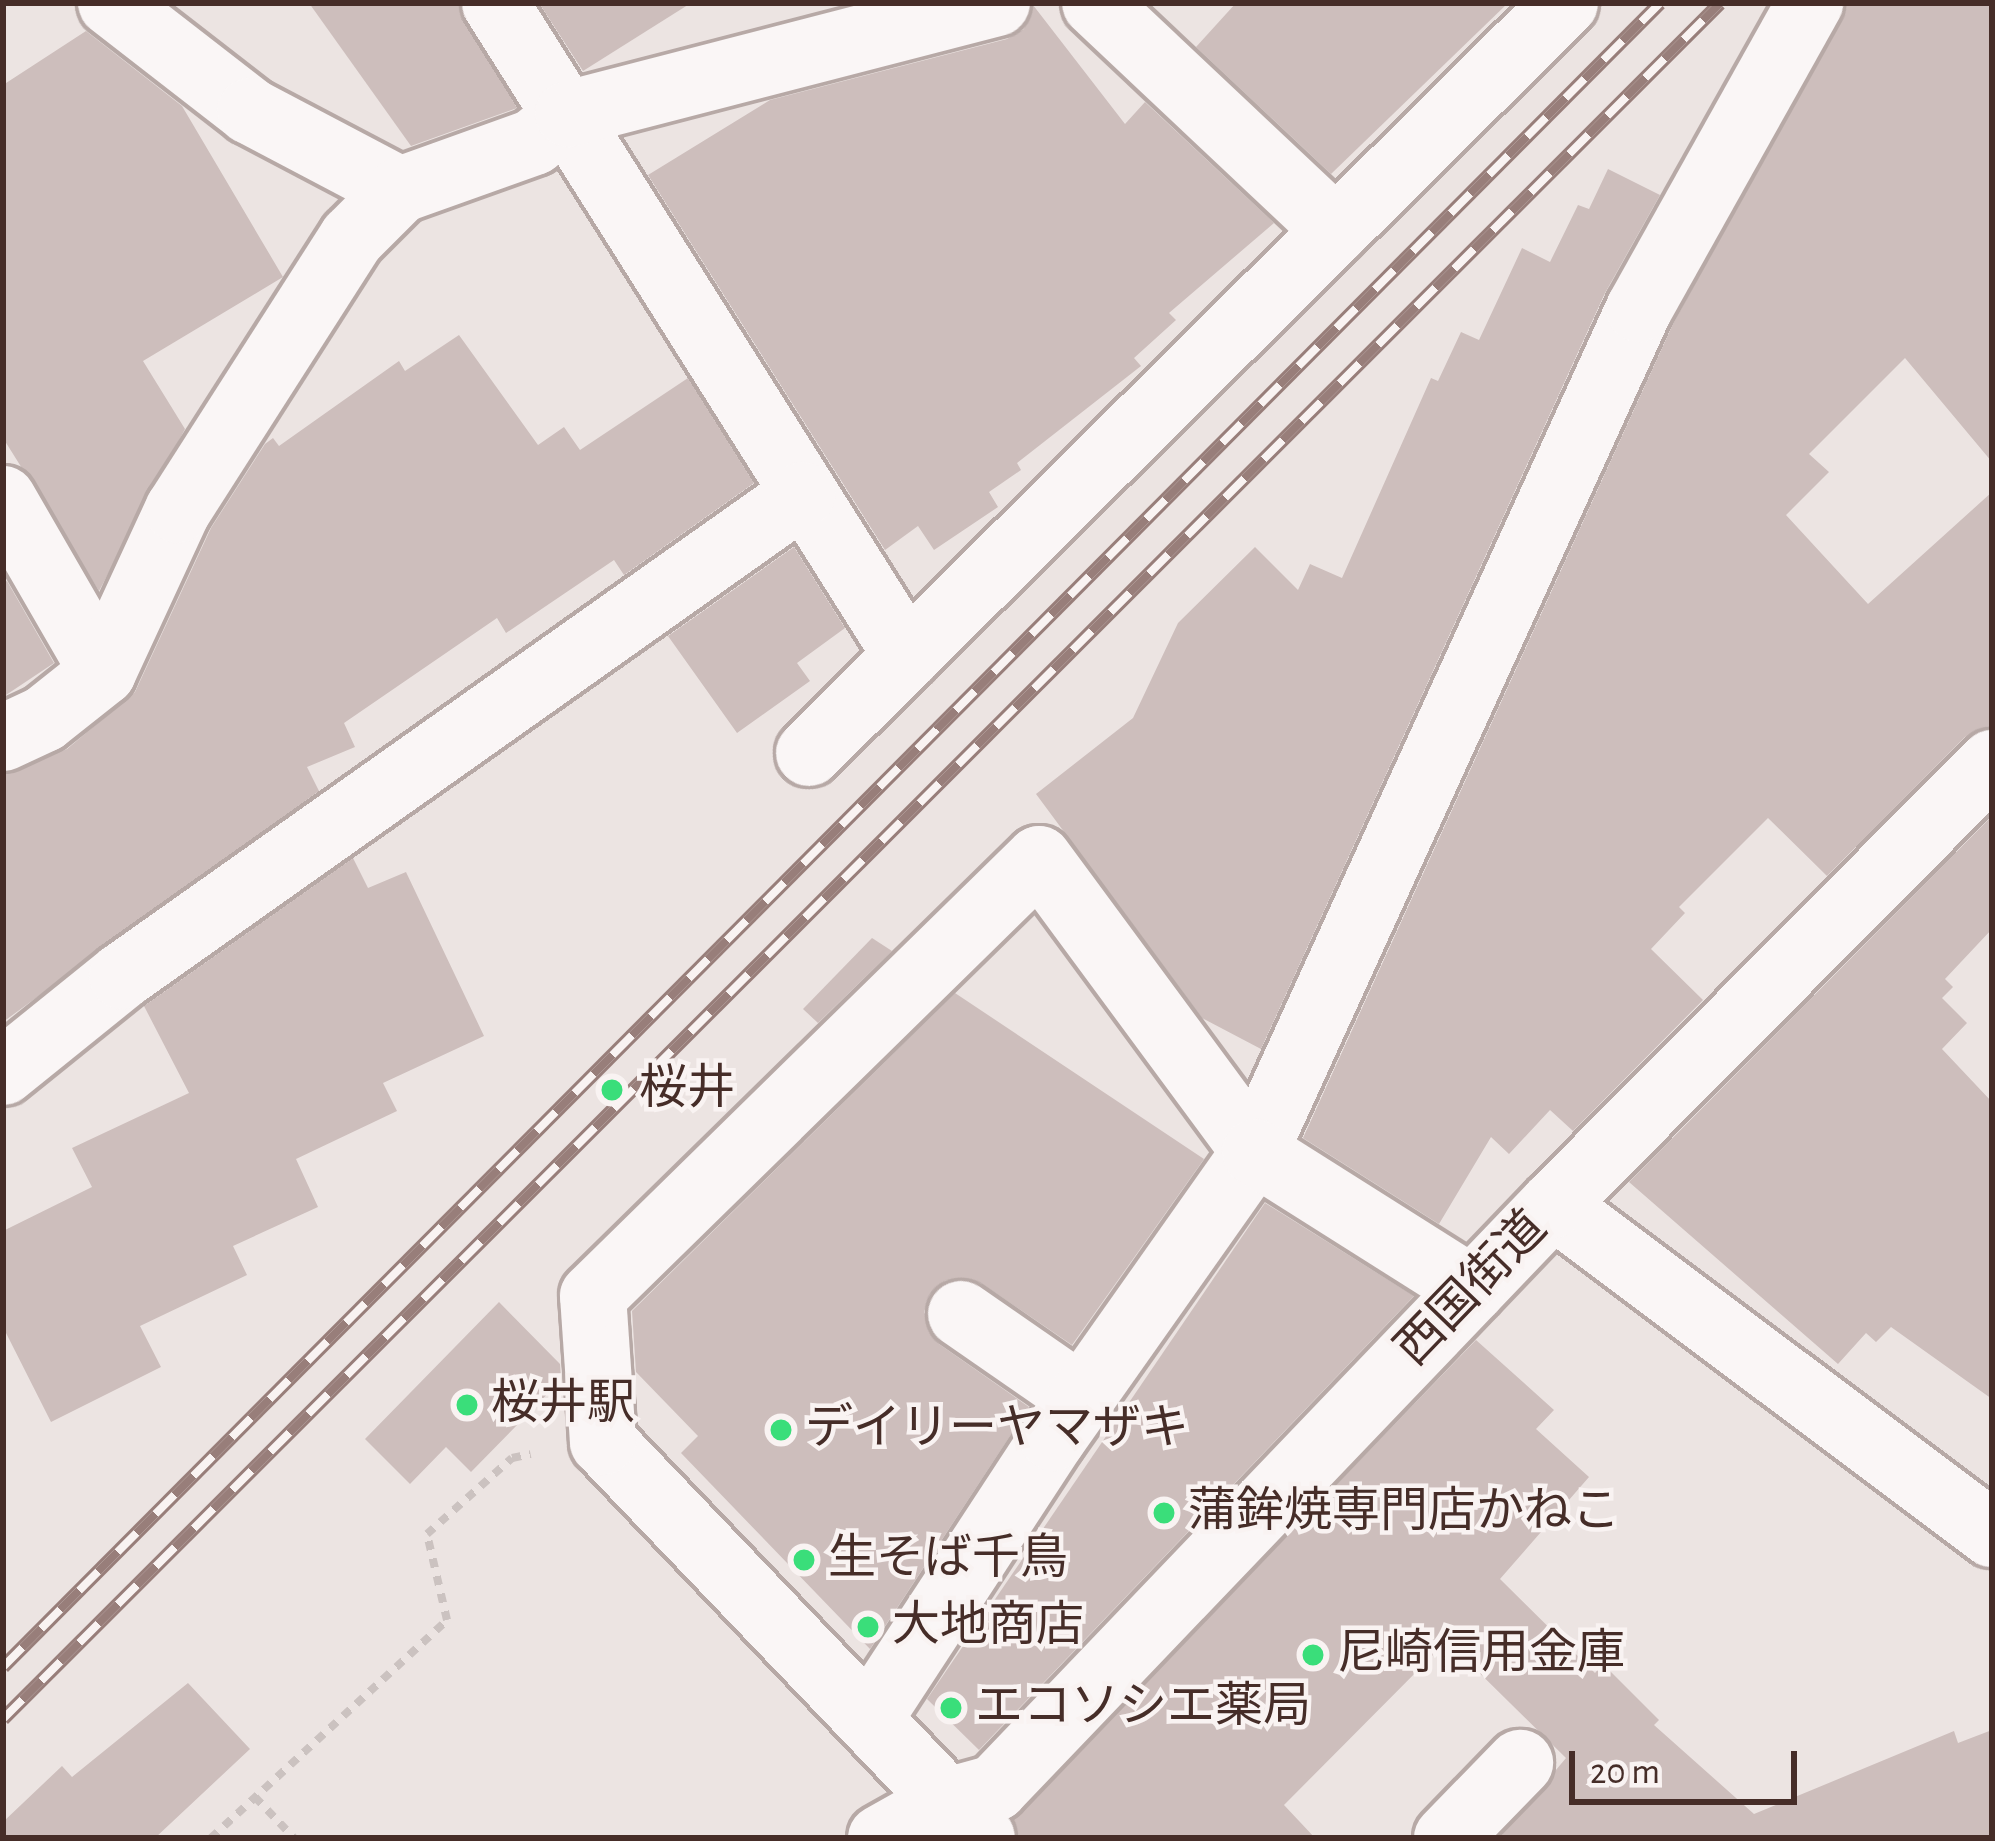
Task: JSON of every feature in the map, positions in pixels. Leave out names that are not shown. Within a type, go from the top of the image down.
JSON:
[{"type":"street","points":[[111,3],[250,111],[400,190]]},
{"type":"street","points":[[495,3],[908,656]]},
{"type":"street","points":[[3,737],[44,719],[103,672],[178,510],[352,238],[400,190],[534,142],[568,114],[997,3]]},
{"type":"street","points":[[1095,3],[1336,230]]},
{"type":"street","points":[[809,753],[1565,3]]},
{"type":"street","points":[[869,1719],[1081,1397],[1255,1152],[1639,309],[1810,3]]},
{"type":"street","points":[[3,1072],[122,976],[802,495]]},
{"type":"street","points":[[3,500],[103,672]]},
{"type":"street","name":"西国街道","points":[[881,1838],[964,1820],[1553,1205],[1992,763]]},
{"type":"street","points":[[964,1820],[603,1442],[593,1296],[1040,859],[1255,1152],[1472,1289]]},
{"type":"street","points":[[1553,1205],[1992,1534]]},
{"type":"street","points":[[962,1314],[1081,1397]]},
{"type":"street","points":[[1448,1838],[1520,1763]]},
{"type":"path","points":[[211,1838],[448,1620],[427,1534],[512,1458],[603,1442]]},
{"type":"path","points":[[255,1797],[294,1838]]},
{"type":"building","points":[[309,3],[458,3],[517,108],[411,146]]},
{"type":"building","points":[[539,3],[691,3],[583,71]]},
{"type":"building","points":[[1236,3],[1508,3],[1331,174],[1196,47]]},
{"type":"building","points":[[1847,3],[1992,3],[1992,462],[1905,358],[1809,454],[1829,472],[1786,515],[1868,604],[1992,492],[1992,727],[1965,737],[1827,876],[1768,818],[1679,907],[1685,913],[1651,949],[1703,1000],[1573,1131],[1550,1110],[1509,1154],[1491,1137],[1439,1224],[1303,1138],[1672,326]]},
{"type":"building","points":[[1033,5],[1125,124],[1145,102],[1274,223],[1169,313],[1176,320],[1134,358],[1141,366],[1017,463],[1021,470],[989,492],[998,507],[934,550],[918,526],[885,550],[648,175],[770,100],[1007,39],[1024,29]]},
{"type":"building","points":[[86,31],[182,106],[283,277],[143,361],[185,429],[99,591],[3,438],[3,85]]},
{"type":"building","points":[[1608,169],[1660,195],[1605,293],[1261,1049],[1202,1018],[1036,794],[1133,718],[1178,623],[1255,547],[1298,590],[1310,564],[1342,578],[1431,378],[1438,381],[1461,332],[1479,340],[1522,248],[1550,262],[1578,205],[1589,209]]},
{"type":"building","points":[[459,335],[538,445],[564,427],[580,450],[688,378],[754,483],[624,575],[614,560],[506,633],[497,618],[344,723],[355,747],[307,767],[319,791],[3,1022],[3,775],[67,749],[135,692],[211,528],[265,444],[273,438],[279,446],[399,361],[405,371]]},
{"type":"building","points":[[794,547],[845,628],[797,663],[810,681],[737,733],[668,636]]},
{"type":"building","points":[[7,581],[54,663],[3,697],[3,583]]},
{"type":"building","points":[[1992,816],[1992,929],[1945,979],[1953,987],[1942,998],[1967,1023],[1942,1049],[1992,1102],[1992,1399],[1891,1327],[1876,1342],[1866,1333],[1838,1364],[1629,1182]]},
{"type":"building","points":[[353,858],[368,888],[406,872],[484,1036],[383,1083],[397,1111],[296,1159],[318,1207],[233,1246],[247,1275],[140,1326],[161,1367],[51,1422],[3,1327],[3,1231],[92,1187],[72,1148],[189,1093],[144,1006]]},
{"type":"building","points":[[872,938],[892,951],[818,1023],[803,1009]]},
{"type":"building","points":[[955,993],[1204,1159],[1072,1345],[981,1283],[946,1280],[930,1294],[924,1312],[939,1344],[1029,1407],[870,1649],[681,1453],[698,1436],[636,1372],[632,1311]]},
{"type":"building","points":[[1265,1203],[1414,1296],[979,1750],[927,1699]]},
{"type":"building","name":"桜井駅","points":[[499,1302],[560,1364],[561,1380],[471,1472],[446,1447],[410,1484],[365,1439]]},
{"type":"building","points":[[1476,1340],[1554,1410],[1536,1429],[1589,1477],[1500,1579],[1595,1673],[1603,1664],[1659,1720],[1654,1725],[1754,1814],[1954,1731],[1958,1743],[1992,1730],[1992,1838],[1499,1838],[1566,1758],[1447,1641],[1284,1805],[1315,1838],[1018,1838],[1013,1819]]},
{"type":"building","points":[[188,1683],[250,1749],[155,1838],[3,1838],[3,1822],[62,1766],[72,1777]]},
{"type":"railway","points":[[3,1667],[1660,3]]},
{"type":"railway","points":[[3,1719],[1720,3]]},
{"type":"place","name":"桜井","points":[[612,1090]]},
{"type":"place","name":"桜井駅","points":[[467,1405]]},
{"type":"place","name":"デイリーヤマザキ","points":[[781,1430]]},
{"type":"place","name":"蒲鉾焼専門店かねこ","points":[[1164,1513]]},
{"type":"place","name":"生そば千鳥","points":[[804,1560]]},
{"type":"place","name":"大地商店","points":[[868,1627]]},
{"type":"place","name":"尼崎信用金庫","points":[[1313,1655]]},
{"type":"place","name":"エコソシエ薬局","points":[[951,1708]]}]
